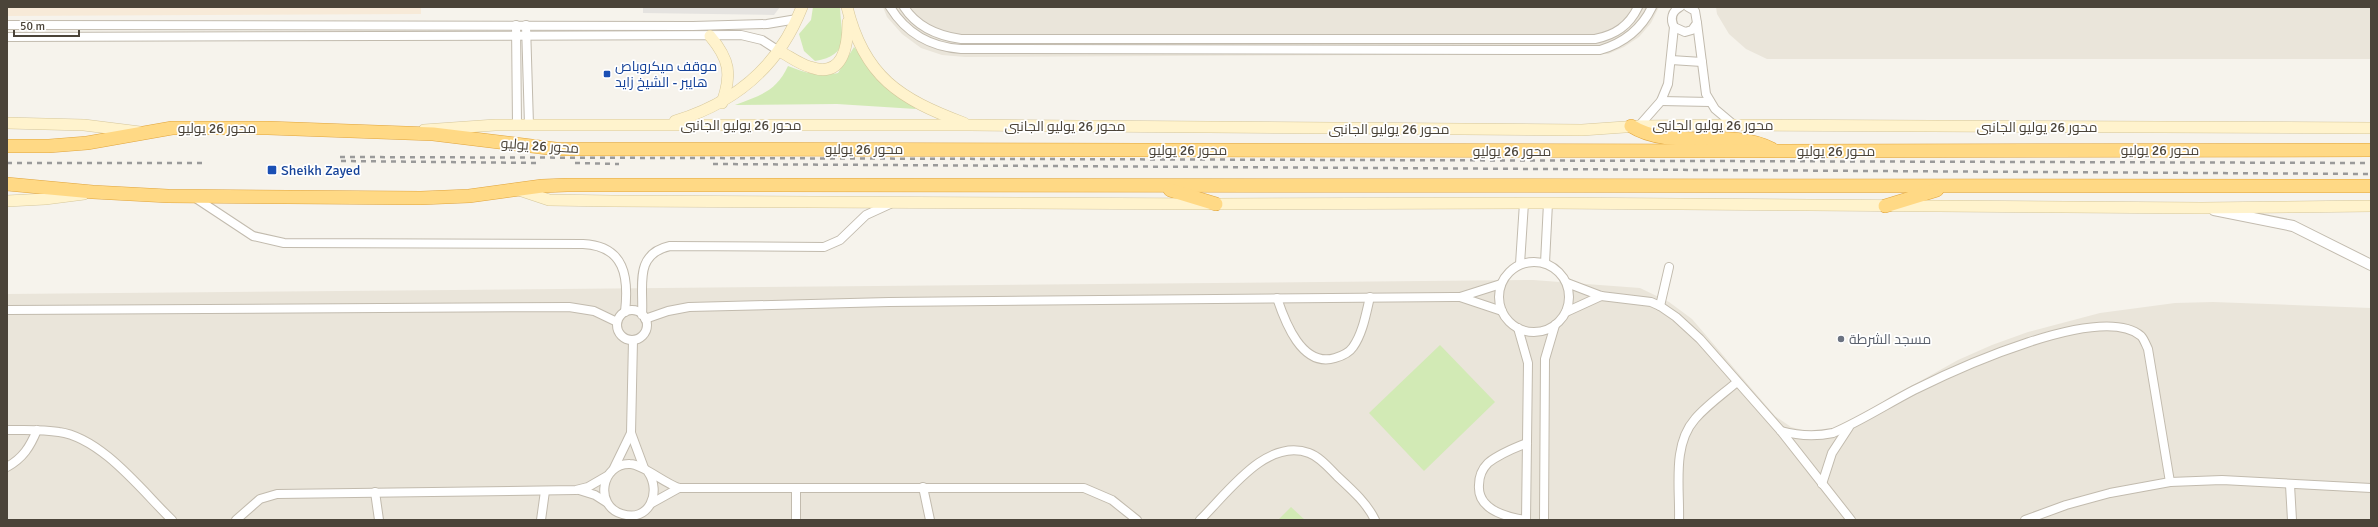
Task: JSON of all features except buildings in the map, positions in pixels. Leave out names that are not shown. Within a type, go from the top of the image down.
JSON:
[{"type":"highway","points":[[1635,126],[1649,136],[1748,140],[1777,151]]},
{"type":"highway","name":"محور 26 يوليو","points":[[7,146],[74,144],[142,132],[195,128],[408,132],[556,149],[1777,151],[2371,150]]},
{"type":"highway","points":[[7,184],[93,192],[193,197],[421,198],[469,196],[516,189],[567,185],[2371,186]]},
{"type":"highway","points":[[1157,186],[1216,204]]},
{"type":"highway","points":[[1885,206],[1948,186]]},
{"type":"main road","points":[[664,124],[694,115],[722,103],[754,80],[779,51],[797,20],[802,7]]},
{"type":"main road","points":[[779,51],[810,67],[819,69],[833,65],[844,55],[847,48],[847,7]]},
{"type":"main road","points":[[847,7],[852,27],[863,52],[889,84],[923,106],[970,125]]},
{"type":"main road","points":[[710,36],[726,60],[728,70],[728,84],[722,103]]},
{"type":"main road","points":[[7,123],[84,125],[142,132]]},
{"type":"main road","name":"محور 26 يوليو الجانبى","points":[[408,132],[473,125],[664,124],[1582,130],[1635,126],[1734,125],[2371,128]]},
{"type":"main road","points":[[516,189],[532,196],[557,200],[1216,204],[1548,203],[2202,208],[2371,206]]},
{"type":"main road","points":[[7,201],[45,200],[93,192]]},
{"type":"street","points":[[890,7],[903,24],[913,33],[930,42],[948,48],[1600,50],[1616,44],[1632,35],[1644,22],[1652,7]]},
{"type":"street","points":[[904,7],[925,27],[949,37],[1594,38],[1617,32],[1627,24],[1638,7]]},
{"type":"street","points":[[1635,126],[1661,100],[1668,84],[1672,60],[1674,27],[1672,16],[1678,8]]},
{"type":"street","points":[[1693,8],[1697,23],[1706,94],[1710,102],[1734,125]]},
{"type":"street","points":[[7,25],[630,26],[747,25],[797,20]]},
{"type":"street","points":[[1674,27],[1685,32],[1692,30],[1697,23]]},
{"type":"street","points":[[516,25],[517,125]]},
{"type":"street","points":[[526,25],[529,125]]},
{"type":"street","points":[[242,26],[242,37]]},
{"type":"street","points":[[630,26],[630,37]]},
{"type":"street","points":[[7,37],[748,36],[762,40],[779,51]]},
{"type":"street","points":[[948,48],[949,37]]},
{"type":"street","points":[[1672,60],[1702,62]]},
{"type":"street","points":[[1661,100],[1710,102]]},
{"type":"street","points":[[193,197],[253,236],[284,243],[583,244],[602,246],[614,255],[623,268],[627,297],[626,312]]},
{"type":"street","points":[[617,322],[620,335],[633,340],[640,337],[646,331],[644,317],[644,264],[651,254],[657,250],[670,246],[824,247],[840,240],[866,216],[890,203]]},
{"type":"street","points":[[1520,264],[1524,203]]},
{"type":"street","points":[[1545,263],[1548,203]]},
{"type":"street","points":[[2202,208],[2294,226],[2371,265]]},
{"type":"street","points":[[1555,325],[1537,331],[1518,328],[1511,323],[1502,311],[1499,302],[1501,284],[1512,269],[1520,264],[1528,262],[1545,263],[1562,274],[1567,283],[1570,297],[1566,312]]},
{"type":"street","points":[[1660,306],[1668,267]]},
{"type":"street","points":[[1567,283],[1601,296],[1642,301],[1660,306],[1700,339],[1781,431],[1851,520]]},
{"type":"street","points":[[617,322],[626,312],[634,310],[644,317],[688,307],[889,302],[1460,297],[1501,284]]},
{"type":"street","points":[[1544,520],[1545,359],[1555,325],[1566,312],[1601,296]]},
{"type":"street","points":[[1277,298],[1287,324],[1300,344],[1308,353],[1325,360],[1344,356],[1353,347],[1363,323],[1370,297]]},
{"type":"street","points":[[1460,297],[1502,311]]},
{"type":"street","points":[[7,310],[569,307],[594,311],[617,322]]},
{"type":"street","points":[[1781,431],[1798,436],[1816,436],[1833,433],[1849,426],[1936,379],[2017,346],[2078,330],[2118,326],[2129,329],[2142,337],[2148,350],[2170,482]]},
{"type":"street","points":[[1518,328],[1528,363],[1527,443],[1526,520],[1508,518],[1490,508],[1481,498],[1478,488],[1479,478],[1483,469],[1490,462],[1509,450],[1527,443]]},
{"type":"street","points":[[633,340],[631,433],[646,470],[654,484],[655,491],[650,505]]},
{"type":"street","points":[[1679,520],[1680,451],[1683,439],[1696,418],[1737,382]]},
{"type":"street","points":[[1822,484],[1832,453],[1849,426]]},
{"type":"street","points":[[7,430],[37,430],[73,435],[96,448],[172,520]]},
{"type":"street","points":[[7,467],[18,461],[26,452],[37,430]]},
{"type":"street","points":[[576,490],[598,482],[608,475],[614,468],[631,433]]},
{"type":"street","points":[[1200,520],[1265,457],[1279,451],[1289,450],[1308,453],[1318,458],[1368,508],[1375,520]]},
{"type":"street","points":[[614,468],[629,464],[646,470],[679,488],[1084,488],[1112,500],[1137,520]]},
{"type":"street","points":[[607,503],[603,489],[608,475]]},
{"type":"street","points":[[2025,520],[2066,505],[2110,493],[2170,482],[2222,480],[2290,485],[2371,488]]},
{"type":"street","points":[[2290,485],[2292,520]]},
{"type":"street","points":[[923,487],[930,520]]},
{"type":"street","points":[[638,520],[650,505],[679,488]]},
{"type":"street","points":[[796,488],[796,520]]},
{"type":"street","points":[[236,520],[260,499],[267,496],[296,492],[576,490],[595,495],[607,503],[621,520]]},
{"type":"street","points":[[541,520],[545,491]]},
{"type":"street","points":[[375,492],[379,520]]},
{"type":"street","points":[[615,511],[629,515],[644,511]]},
{"type":"shaded area","points":[[7,7],[421,7],[421,14],[7,16]]},
{"type":"shaded area","points":[[643,7],[780,7],[774,15],[643,13]]},
{"type":"shaded area","points":[[883,7],[1659,7],[1651,23],[1639,37],[1624,47],[1608,54],[965,57],[942,55],[921,48],[902,34],[887,17]]},
{"type":"shaded area","points":[[1716,7],[2371,7],[2371,59],[1767,59],[1746,49],[1729,34],[1717,14]]},
{"type":"shaded area","points":[[1533,280],[1640,288],[1669,302],[1692,319],[1775,416],[1791,427],[1810,432],[1829,430],[1847,422],[1958,360],[1992,345],[2028,332],[2100,313],[2175,303],[2213,302],[2371,308],[2371,520],[7,520],[7,294]]},
{"type":"green space","points":[[813,7],[840,7],[842,35],[839,49],[834,54],[815,61],[804,51],[799,34],[811,20]]},
{"type":"green space","points":[[854,47],[869,65],[916,109],[837,104],[735,105],[760,95],[773,87],[788,66],[812,74],[824,75],[838,73]]},
{"type":"green space","points":[[1440,345],[1495,402],[1424,471],[1369,413]]},
{"type":"green space","points":[[1291,507],[1305,520],[1278,520]]},
{"type":"railway","points":[[340,157],[2371,163]]},
{"type":"railway","points":[[341,161],[541,163]]},
{"type":"railway","points":[[7,163],[203,163]]},
{"type":"railway","points":[[575,163],[619,164]]},
{"type":"railway","points":[[713,164],[2371,174]]},
{"type":"place","name":"موقف ميكروباص هايبر - الشيخ زايد","points":[[607,74]]},
{"type":"place","name":"Sheikh Zayed","points":[[272,170]]},
{"type":"place","name":"مسجد الشرطة","points":[[1841,339]]}]
